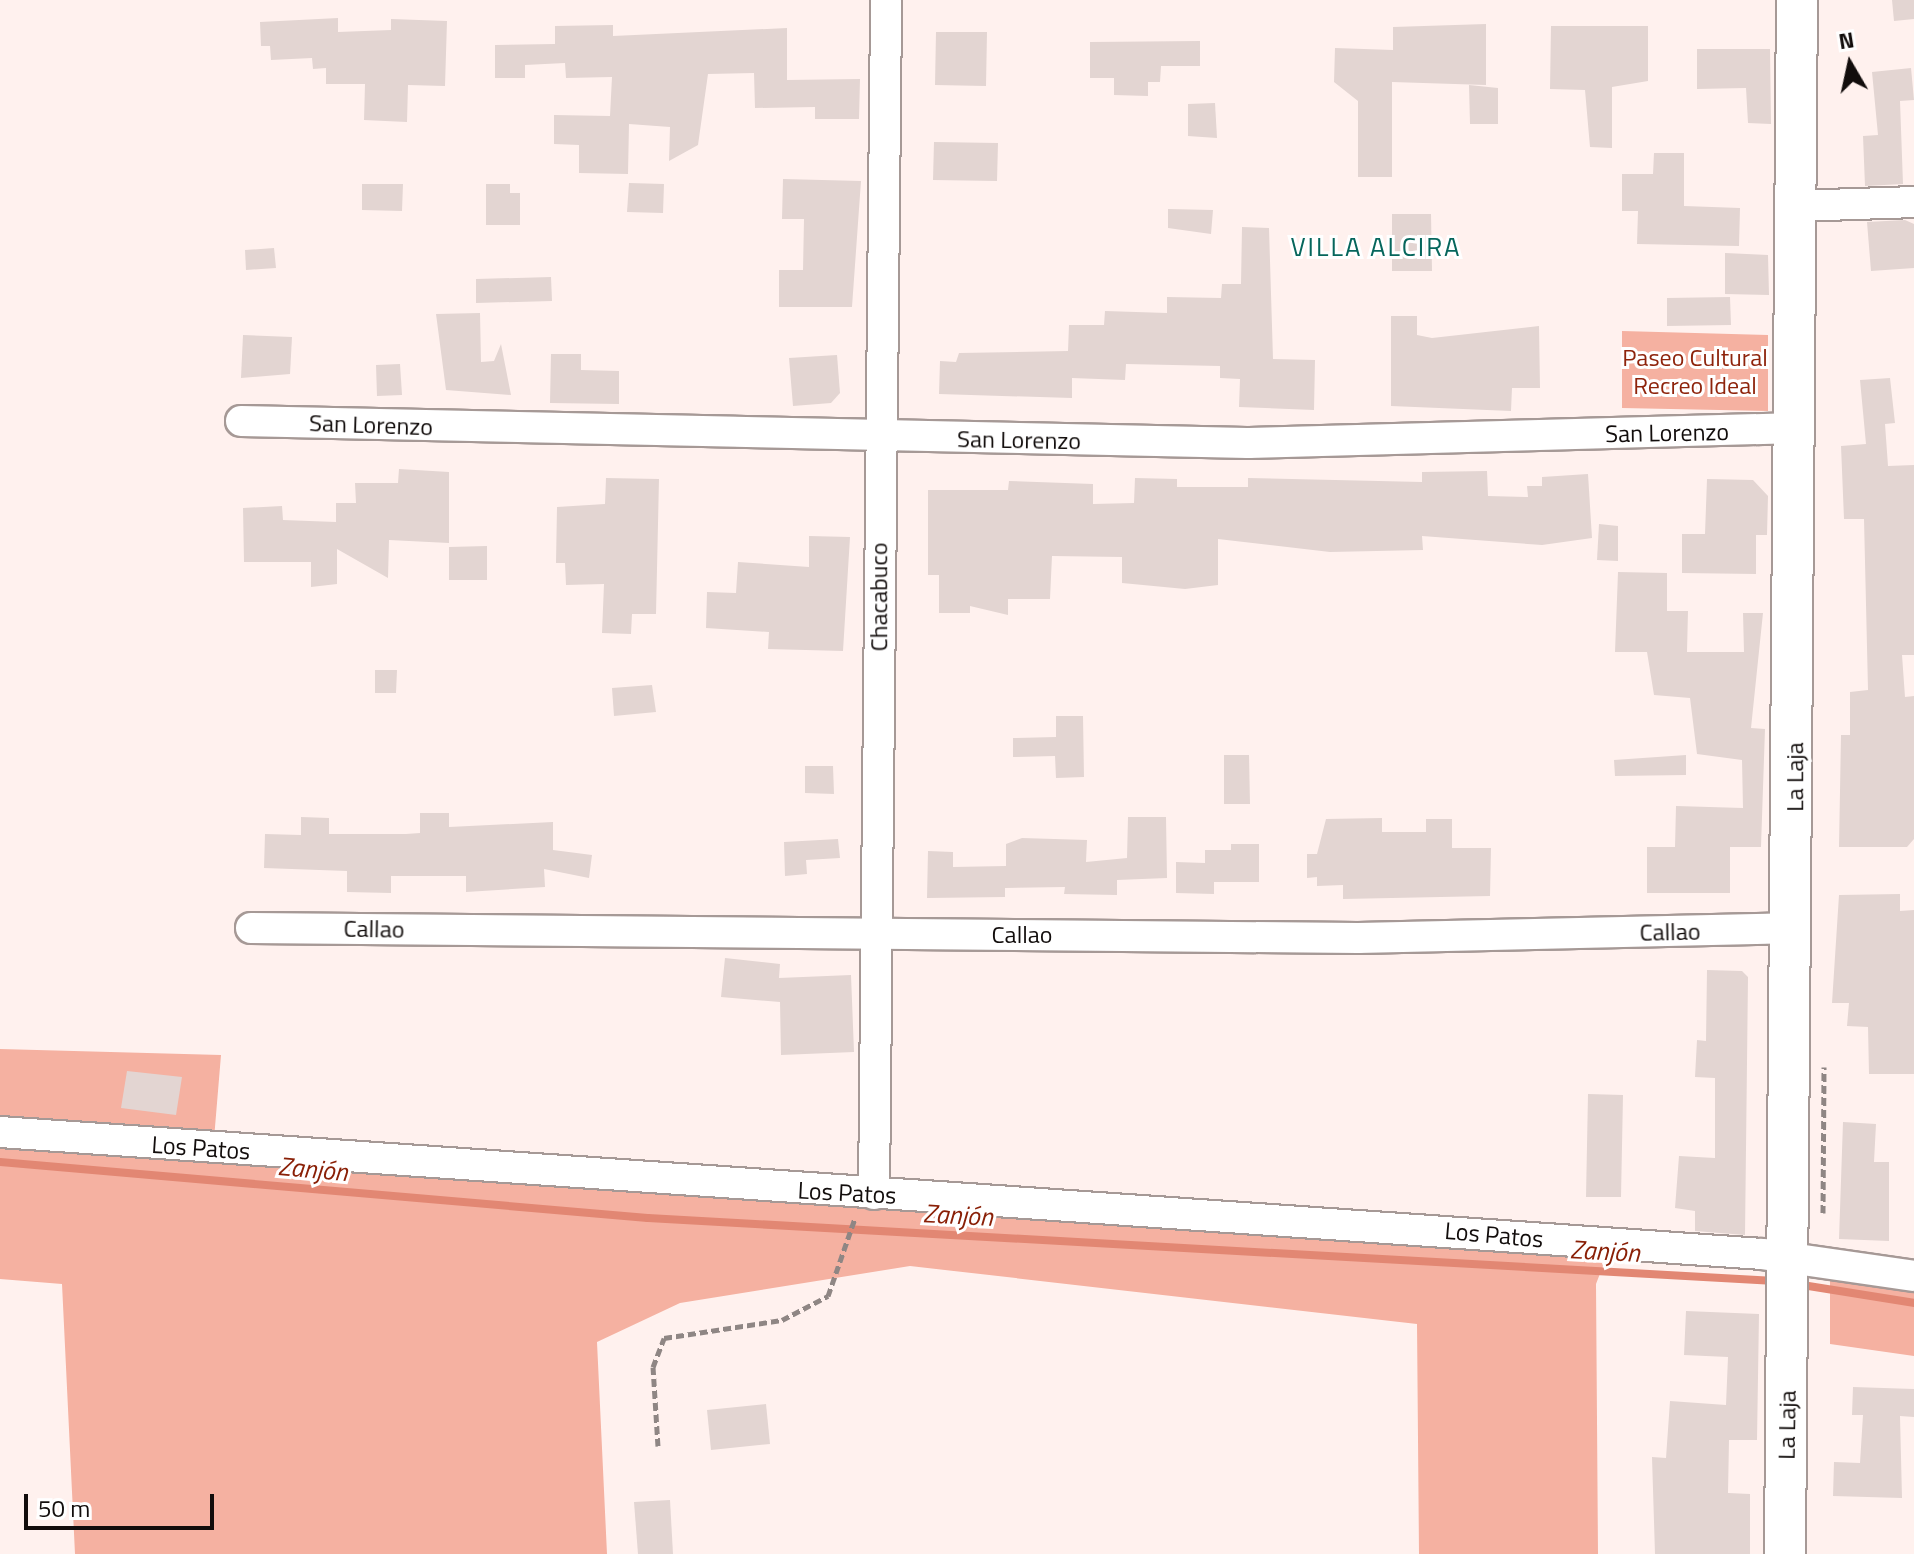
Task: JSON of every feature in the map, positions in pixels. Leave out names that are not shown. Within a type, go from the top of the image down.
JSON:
[{"type":"main road","name":"La Laja","points":[[1785,1554],[1793,928],[1797,0]]},
{"type":"street","name":"Chacabuco","points":[[866,1194],[877,934],[886,0]]},
{"type":"street","points":[[1795,206],[1914,202]]},
{"type":"street","name":"San Lorenzo","points":[[241,421],[880,438],[1249,443],[1796,428]]},
{"type":"street","name":"Callao","points":[[251,928],[1358,938],[1793,928]]},
{"type":"street","name":"Los Patos","points":[[0,1132],[1790,1258],[1914,1276]]},
{"type":"path","points":[[658,1446],[653,1367],[664,1338],[782,1320],[828,1296],[866,1194]]},
{"type":"green space","name":"Paseo Cultural Recreo Ideal","points":[[1622,331],[1768,335],[1768,411],[1622,408]]},
{"type":"green space","points":[[0,1049],[221,1055],[212,1163],[1606,1258],[1596,1284],[1598,1554],[1419,1554],[1417,1324],[910,1266],[680,1303],[597,1342],[607,1554],[75,1554],[62,1284],[0,1279]]},
{"type":"green space","points":[[1830,1270],[1914,1289],[1914,1356],[1830,1344]]},
{"type":"building","points":[[1892,0],[1914,0],[1914,19],[1894,21]]},
{"type":"building","points":[[338,18],[338,32],[391,30],[391,19],[447,21],[445,86],[408,85],[407,122],[364,120],[365,84],[326,84],[326,68],[313,69],[312,58],[271,60],[270,46],[261,46],[260,22]]},
{"type":"building","points":[[1486,24],[1486,85],[1392,82],[1392,177],[1358,177],[1358,101],[1334,82],[1335,48],[1393,50],[1393,27]]},
{"type":"building","points":[[613,25],[613,36],[787,28],[787,80],[860,79],[859,119],[815,119],[815,107],[755,108],[754,73],[708,74],[698,145],[669,161],[670,127],[629,124],[628,174],[579,173],[579,145],[554,144],[554,115],[610,116],[612,77],[566,78],[565,63],[525,65],[525,78],[495,78],[495,45],[555,44],[555,26]]},
{"type":"building","points":[[1551,26],[1648,26],[1648,81],[1612,87],[1612,148],[1590,147],[1585,90],[1550,89]]},
{"type":"building","points":[[936,32],[987,32],[986,86],[935,85]]},
{"type":"building","points":[[1200,41],[1200,66],[1161,66],[1160,82],[1148,82],[1148,96],[1114,95],[1114,78],[1090,78],[1090,42]]},
{"type":"building","points":[[1697,49],[1770,49],[1771,124],[1748,123],[1746,88],[1697,89]]},
{"type":"building","points":[[1911,68],[1914,100],[1900,101],[1903,184],[1865,186],[1863,136],[1878,135],[1872,72]]},
{"type":"building","points":[[1469,85],[1498,88],[1498,124],[1470,124]]},
{"type":"building","points":[[1215,103],[1217,138],[1188,136],[1188,104]]},
{"type":"building","points":[[934,142],[998,143],[997,181],[933,180]]},
{"type":"building","points":[[1654,153],[1684,153],[1684,206],[1740,208],[1739,246],[1637,244],[1638,211],[1622,211],[1622,174],[1653,174]]},
{"type":"building","points":[[783,179],[861,181],[852,307],[779,307],[779,270],[803,270],[804,219],[782,219]]},
{"type":"building","points":[[629,183],[664,184],[663,213],[627,212]]},
{"type":"building","points":[[362,184],[403,184],[402,211],[362,210]]},
{"type":"building","points":[[486,184],[510,184],[510,193],[520,193],[520,225],[486,225]]},
{"type":"building","points":[[1168,209],[1213,210],[1211,234],[1168,228]]},
{"type":"building","points":[[1392,214],[1431,214],[1432,271],[1392,271]]},
{"type":"building","points":[[1905,220],[1914,224],[1914,268],[1871,271],[1867,222]]},
{"type":"building","points":[[1242,227],[1269,228],[1273,359],[1315,360],[1314,410],[1239,407],[1240,379],[1220,378],[1220,366],[1126,364],[1125,380],[1072,378],[1072,398],[939,394],[940,361],[956,362],[959,353],[1068,351],[1069,325],[1104,325],[1105,311],[1167,313],[1167,297],[1221,298],[1222,284],[1241,284]]},
{"type":"building","points":[[274,248],[276,268],[246,270],[245,250]]},
{"type":"building","points":[[1725,253],[1768,255],[1769,295],[1725,294]]},
{"type":"building","points":[[551,277],[552,301],[476,303],[476,279]]},
{"type":"building","points":[[1730,297],[1731,325],[1667,326],[1667,298]]},
{"type":"building","points":[[480,313],[481,362],[494,361],[501,344],[511,395],[446,390],[436,314]]},
{"type":"building","points":[[1391,316],[1417,316],[1417,335],[1432,338],[1539,326],[1540,388],[1512,388],[1511,411],[1391,406]]},
{"type":"building","points":[[243,335],[292,337],[290,374],[241,378]]},
{"type":"building","points":[[551,354],[581,354],[581,370],[619,371],[619,404],[550,403]]},
{"type":"building","points":[[837,355],[840,393],[831,403],[793,406],[789,358]]},
{"type":"building","points":[[400,364],[402,395],[377,396],[376,365]]},
{"type":"building","points":[[1890,378],[1895,423],[1885,424],[1888,466],[1914,465],[1914,655],[1902,655],[1905,697],[1914,696],[1914,839],[1907,847],[1839,847],[1841,735],[1850,735],[1850,692],[1868,690],[1864,519],[1844,519],[1841,446],[1866,444],[1860,380]]},
{"type":"building","points":[[399,469],[449,472],[449,543],[389,540],[388,578],[337,549],[337,584],[311,587],[311,562],[244,562],[243,508],[282,506],[283,520],[336,522],[336,503],[356,503],[355,483],[398,483]]},
{"type":"building","points":[[1487,471],[1488,496],[1528,497],[1527,486],[1542,486],[1542,477],[1588,474],[1592,538],[1542,545],[1422,536],[1423,550],[1330,552],[1218,539],[1218,585],[1185,589],[1122,583],[1122,557],[1052,556],[1050,599],[1008,599],[1008,615],[970,606],[970,613],[939,613],[939,575],[928,575],[928,490],[1008,490],[1009,481],[1093,484],[1093,504],[1134,503],[1135,478],[1177,479],[1177,487],[1248,487],[1248,478],[1422,482],[1422,472]]},
{"type":"building","points":[[606,478],[659,479],[656,614],[632,614],[631,634],[602,633],[604,584],[566,585],[565,563],[556,563],[557,507],[605,504]]},
{"type":"building","points":[[1707,479],[1753,480],[1768,496],[1767,535],[1756,535],[1756,574],[1682,573],[1682,534],[1705,534]]},
{"type":"building","points":[[1599,524],[1618,526],[1618,561],[1597,560]]},
{"type":"building","points":[[809,536],[850,537],[843,651],[768,649],[769,632],[706,628],[707,592],[736,593],[738,562],[809,567]]},
{"type":"building","points":[[487,546],[487,580],[449,580],[449,547]]},
{"type":"building","points":[[1618,572],[1667,573],[1667,611],[1688,611],[1687,652],[1744,652],[1743,613],[1763,613],[1751,728],[1765,729],[1761,847],[1730,847],[1730,893],[1647,893],[1647,847],[1675,847],[1676,806],[1743,808],[1742,760],[1697,754],[1690,698],[1654,695],[1647,652],[1615,652]]},
{"type":"building","points":[[375,670],[397,670],[396,693],[375,693]]},
{"type":"building","points":[[652,685],[656,712],[614,716],[612,688]]},
{"type":"building","points":[[1056,716],[1083,716],[1084,777],[1056,778],[1055,756],[1013,757],[1013,738],[1056,737]]},
{"type":"building","points":[[1224,755],[1249,755],[1250,804],[1224,804]]},
{"type":"building","points":[[1686,755],[1686,775],[1615,776],[1614,760]]},
{"type":"building","points":[[805,766],[833,766],[834,794],[805,793]]},
{"type":"building","points":[[420,813],[449,813],[449,827],[553,822],[553,850],[592,855],[589,878],[544,869],[545,887],[466,892],[466,876],[391,876],[391,893],[347,892],[347,871],[264,868],[265,834],[301,835],[301,817],[329,818],[329,834],[406,834],[420,833]]},
{"type":"building","points":[[1128,817],[1166,817],[1167,878],[1117,880],[1117,895],[1064,894],[1065,887],[1005,888],[1005,897],[927,898],[928,851],[953,852],[953,867],[1006,866],[1006,844],[1022,838],[1087,840],[1086,862],[1127,858]]},
{"type":"building","points":[[1382,818],[1382,832],[1426,832],[1426,819],[1452,819],[1452,848],[1491,848],[1490,896],[1343,899],[1343,885],[1317,886],[1317,877],[1307,878],[1307,854],[1317,854],[1326,819]]},
{"type":"building","points":[[838,839],[840,858],[806,860],[807,874],[785,876],[784,842]]},
{"type":"building","points":[[1231,844],[1259,844],[1259,882],[1214,882],[1214,894],[1176,893],[1176,862],[1205,863],[1205,850],[1231,850]]},
{"type":"building","points":[[1900,894],[1900,911],[1914,910],[1914,1074],[1869,1074],[1868,1027],[1847,1026],[1849,1003],[1832,1003],[1839,895]]},
{"type":"building","points":[[725,958],[780,964],[779,978],[851,975],[854,1052],[781,1055],[780,1002],[721,997]]},
{"type":"building","points":[[1707,970],[1742,971],[1748,977],[1745,1235],[1695,1231],[1695,1211],[1675,1208],[1679,1156],[1715,1158],[1715,1078],[1695,1077],[1697,1040],[1706,1041]]},
{"type":"building","points":[[127,1071],[182,1077],[176,1115],[121,1108]]},
{"type":"building","points":[[1588,1094],[1623,1095],[1621,1197],[1586,1197]]},
{"type":"building","points":[[1843,1122],[1876,1124],[1874,1162],[1889,1162],[1889,1241],[1839,1239]]},
{"type":"building","points":[[1686,1311],[1759,1314],[1757,1440],[1729,1440],[1728,1493],[1750,1494],[1750,1554],[1655,1554],[1652,1457],[1666,1458],[1670,1401],[1726,1405],[1728,1357],[1684,1355]]},
{"type":"building","points":[[1853,1387],[1914,1389],[1914,1417],[1900,1416],[1902,1498],[1833,1496],[1834,1462],[1860,1463],[1863,1415],[1852,1415]]},
{"type":"building","points":[[766,1404],[770,1444],[711,1450],[707,1410]]},
{"type":"building","points":[[670,1500],[673,1554],[638,1554],[634,1502]]},
{"type":"waterway","name":"Zanjón","points":[[0,1162],[648,1218],[1775,1281]]},
{"type":"waterway","name":"Zanjón","points":[[1796,1284],[1914,1303]]},
{"type":"district","name":"VILLA ALCIRA","points":[[1376,247]]}]
